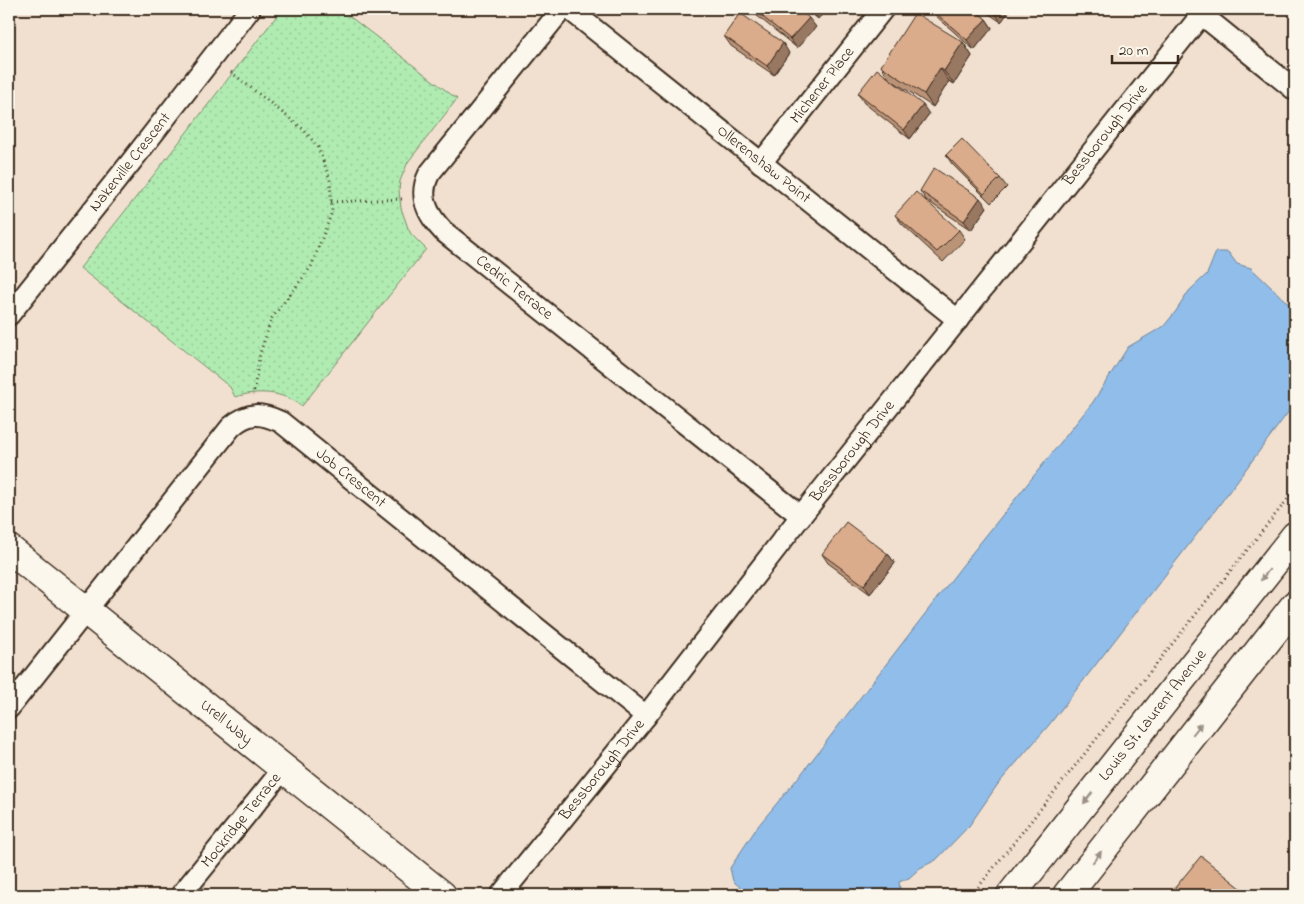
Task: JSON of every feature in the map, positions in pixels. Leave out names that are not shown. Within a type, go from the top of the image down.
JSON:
[{"type":"main road","name":"Louis St. Laurent Avenue","points":[[1011,895],[1295,536]]},
{"type":"main road","name":"Urell Way","points":[[9,549],[442,895]]},
{"type":"main road","points":[[1067,895],[1295,605]]},
{"type":"street","name":"Nakerville Crescent","points":[[9,315],[250,9]]},
{"type":"street","name":"Cedric Terrace","points":[[562,9],[429,174],[424,193],[430,216],[443,231],[801,516]]},
{"type":"street","name":"Ollerenshaw Point","points":[[569,9],[958,320]]},
{"type":"street","name":"Michener Place","points":[[761,163],[883,9]]},
{"type":"street","name":"Bessborough Drive","points":[[501,895],[646,716],[801,516],[1203,12]]},
{"type":"street","points":[[1203,12],[1295,90]]},
{"type":"street","name":"Job Crescent","points":[[9,708],[231,427],[240,419],[253,415],[267,416],[281,422],[646,716]]},
{"type":"street","name":"Mockridge Terrace","points":[[181,895],[284,768]]},
{"type":"path","points":[[231,72],[303,130],[318,147],[330,179],[332,212],[311,267],[272,318],[260,353],[253,395]]},
{"type":"path","points":[[331,202],[402,199]]},
{"type":"path","points":[[972,895],[1295,490]]},
{"type":"green space","points":[[282,9],[340,9],[457,99],[408,162],[400,181],[401,208],[408,228],[411,234],[426,249],[302,406],[286,397],[269,393],[252,393],[235,397],[230,387],[80,268]]},
{"type":"water","points":[[1216,252],[1228,252],[1237,264],[1251,268],[1295,310],[1295,403],[1208,520],[1049,725],[998,784],[969,826],[936,860],[920,868],[909,878],[899,882],[901,895],[749,895],[733,881],[730,868],[758,826],[802,773],[972,553],[1093,402],[1128,347],[1164,326],[1189,291],[1207,274]]},
{"type":"building","points":[[753,9],[798,9],[809,18],[790,39]]},
{"type":"building","points":[[931,9],[974,9],[986,19],[967,40]]},
{"type":"building","points":[[740,13],[783,43],[767,66],[724,36]]},
{"type":"building","points":[[915,13],[963,42],[944,71],[940,68],[924,94],[881,66]]},
{"type":"building","points":[[877,69],[923,105],[904,130],[858,93]]},
{"type":"building","points":[[962,139],[1000,178],[984,194],[946,155]]},
{"type":"building","points":[[934,168],[980,198],[964,221],[920,191]]},
{"type":"building","points":[[916,192],[959,230],[937,252],[895,215]]},
{"type":"building","points":[[846,522],[888,554],[864,585],[822,554]]},
{"type":"building","points":[[1201,856],[1242,889],[1236,895],[1169,895]]}]
